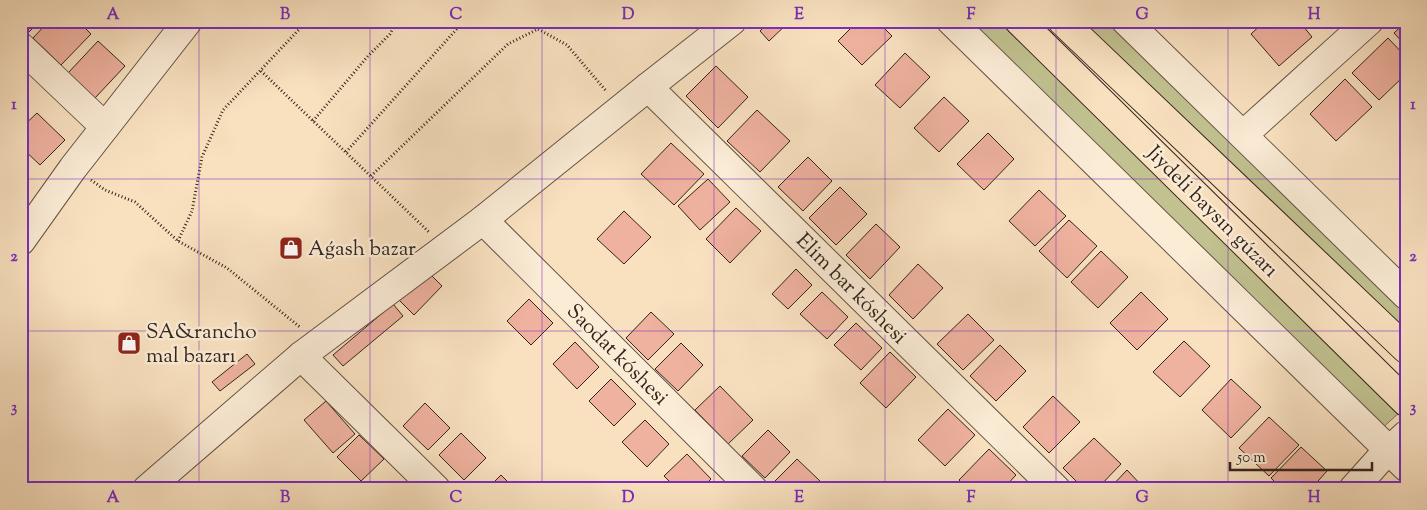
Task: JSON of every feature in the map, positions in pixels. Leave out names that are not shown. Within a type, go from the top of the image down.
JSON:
[{"type":"main road","name":"Jiydeli baysın gúzarı","points":[[1019,21],[1406,402]]},
{"type":"main road","name":"Jiydeli baysın gúzarı","points":[[1062,21],[1406,350]]},
{"type":"street","points":[[21,241],[105,127],[188,21]]},
{"type":"street","points":[[155,486],[310,350],[483,220],[732,21]]},
{"type":"street","points":[[951,21],[1400,451],[1352,489]]},
{"type":"street","points":[[1126,21],[1405,293]]},
{"type":"street","points":[[1243,135],[1370,21]]},
{"type":"street","points":[[21,47],[105,127]]},
{"type":"street","name":"Elim bar kóshesi","points":[[648,87],[1056,489]]},
{"type":"street","name":"Saodat kóshesi","points":[[483,220],[753,489]]},
{"type":"street","points":[[310,350],[436,489]]},
{"type":"path","points":[[178,241],[192,210],[202,157],[223,110],[307,21]]},
{"type":"path","points":[[314,121],[368,56],[390,34],[397,21]]},
{"type":"path","points":[[346,152],[464,21]]},
{"type":"path","points":[[371,176],[508,44],[538,29],[567,45],[621,108]]},
{"type":"path","points":[[261,70],[446,248]]},
{"type":"path","points":[[74,168],[105,190],[135,202],[178,241],[227,268],[310,350]]},
{"type":"green space","points":[[962,21],[998,21],[1400,412],[1380,430]]},
{"type":"green space","points":[[1082,21],[1108,21],[1406,312],[1406,332]]},
{"type":"building","points":[[21,21],[40,21],[28,33],[21,26]]},
{"type":"building","points":[[49,21],[78,21],[91,34],[61,65],[33,38]]},
{"type":"building","points":[[770,21],[789,22],[769,41],[760,31]]},
{"type":"building","points":[[858,21],[877,21],[892,36],[862,65],[838,41]]},
{"type":"building","points":[[1265,21],[1299,21],[1312,37],[1279,66],[1251,34]]},
{"type":"building","points":[[1406,22],[1406,46],[1394,33]]},
{"type":"building","points":[[1388,38],[1406,57],[1406,74],[1379,100],[1352,73]]},
{"type":"building","points":[[98,41],[125,66],[95,98],[68,73]]},
{"type":"building","points":[[905,53],[930,77],[900,108],[875,85]]},
{"type":"building","points":[[716,66],[748,97],[718,128],[686,96]]},
{"type":"building","points":[[1345,79],[1372,107],[1336,141],[1310,114]]},
{"type":"building","points":[[944,97],[969,121],[939,152],[914,128]]},
{"type":"building","points":[[757,110],[790,141],[760,172],[727,141]]},
{"type":"building","points":[[37,113],[65,140],[40,165],[21,147],[21,128]]},
{"type":"building","points":[[988,133],[1014,159],[984,190],[957,164]]},
{"type":"building","points":[[671,143],[704,174],[674,205],[641,174]]},
{"type":"building","points":[[808,157],[832,181],[803,211],[778,187]]},
{"type":"building","points":[[708,179],[730,202],[700,230],[678,206]]},
{"type":"building","points":[[840,187],[867,214],[836,245],[809,218]]},
{"type":"building","points":[[1039,190],[1066,216],[1035,246],[1009,221]]},
{"type":"building","points":[[736,208],[761,231],[730,263],[706,239]]},
{"type":"building","points":[[624,211],[651,237],[624,264],[597,239]]},
{"type":"building","points":[[1069,220],[1097,246],[1067,278],[1039,251]]},
{"type":"building","points":[[876,224],[900,247],[870,279],[846,255]]},
{"type":"building","points":[[1101,251],[1128,277],[1098,308],[1071,282]]},
{"type":"building","points":[[918,264],[943,288],[913,319],[889,295]]},
{"type":"building","points":[[796,269],[812,285],[788,309],[772,294]]},
{"type":"building","points":[[428,272],[442,286],[414,315],[399,300]]},
{"type":"building","points":[[822,292],[848,317],[827,339],[800,314]]},
{"type":"building","points":[[1141,292],[1168,319],[1137,350],[1110,323]]},
{"type":"building","points":[[529,299],[553,323],[531,345],[507,321]]},
{"type":"building","points":[[393,304],[403,316],[343,366],[333,355]]},
{"type":"building","points":[[651,312],[674,334],[648,360],[626,338]]},
{"type":"building","points":[[968,314],[994,340],[963,370],[937,344]]},
{"type":"building","points":[[856,323],[882,348],[861,370],[834,345]]},
{"type":"building","points":[[1184,341],[1210,366],[1180,397],[1153,372]]},
{"type":"building","points":[[575,342],[599,367],[577,389],[553,364]]},
{"type":"building","points":[[681,343],[703,365],[678,391],[655,369]]},
{"type":"building","points":[[1000,345],[1026,371],[996,401],[970,376]]},
{"type":"building","points":[[890,352],[916,377],[886,408],[860,383]]},
{"type":"building","points":[[247,354],[255,364],[220,391],[212,382]]},
{"type":"building","points":[[611,379],[636,404],[614,426],[589,401]]},
{"type":"building","points":[[1231,379],[1261,407],[1231,438],[1202,410]]},
{"type":"building","points":[[720,386],[753,420],[728,444],[695,410]]},
{"type":"building","points":[[1053,396],[1080,422],[1049,453],[1023,427]]},
{"type":"building","points":[[326,401],[355,434],[333,453],[304,420]]},
{"type":"building","points":[[425,403],[450,428],[428,450],[403,426]]},
{"type":"building","points":[[948,409],[975,435],[945,466],[918,440]]},
{"type":"building","points":[[1269,417],[1299,445],[1269,476],[1239,448]]},
{"type":"building","points":[[645,420],[669,444],[647,467],[622,442]]},
{"type":"building","points":[[768,430],[790,452],[765,478],[742,456]]},
{"type":"building","points":[[461,433],[486,458],[464,480],[439,455]]},
{"type":"building","points":[[359,435],[384,459],[361,481],[337,457]]},
{"type":"building","points":[[1094,438],[1121,464],[1097,489],[1084,489],[1063,468]]},
{"type":"building","points":[[1301,447],[1327,471],[1311,489],[1282,489],[1271,478]]},
{"type":"building","points":[[989,449],[1016,475],[1003,489],[968,489],[959,480]]},
{"type":"building","points":[[687,454],[711,479],[701,489],[677,489],[664,476]]},
{"type":"building","points":[[797,459],[820,481],[813,489],[776,489],[772,484]]},
{"type":"building","points":[[1127,470],[1145,489],[1109,489]]},
{"type":"building","points":[[501,475],[515,489],[487,489]]},
{"type":"place","name":"Aǵash bazar","points":[[291,248]]},
{"type":"place","name":"SA&rancho mal bazarı","points":[[129,343]]}]
